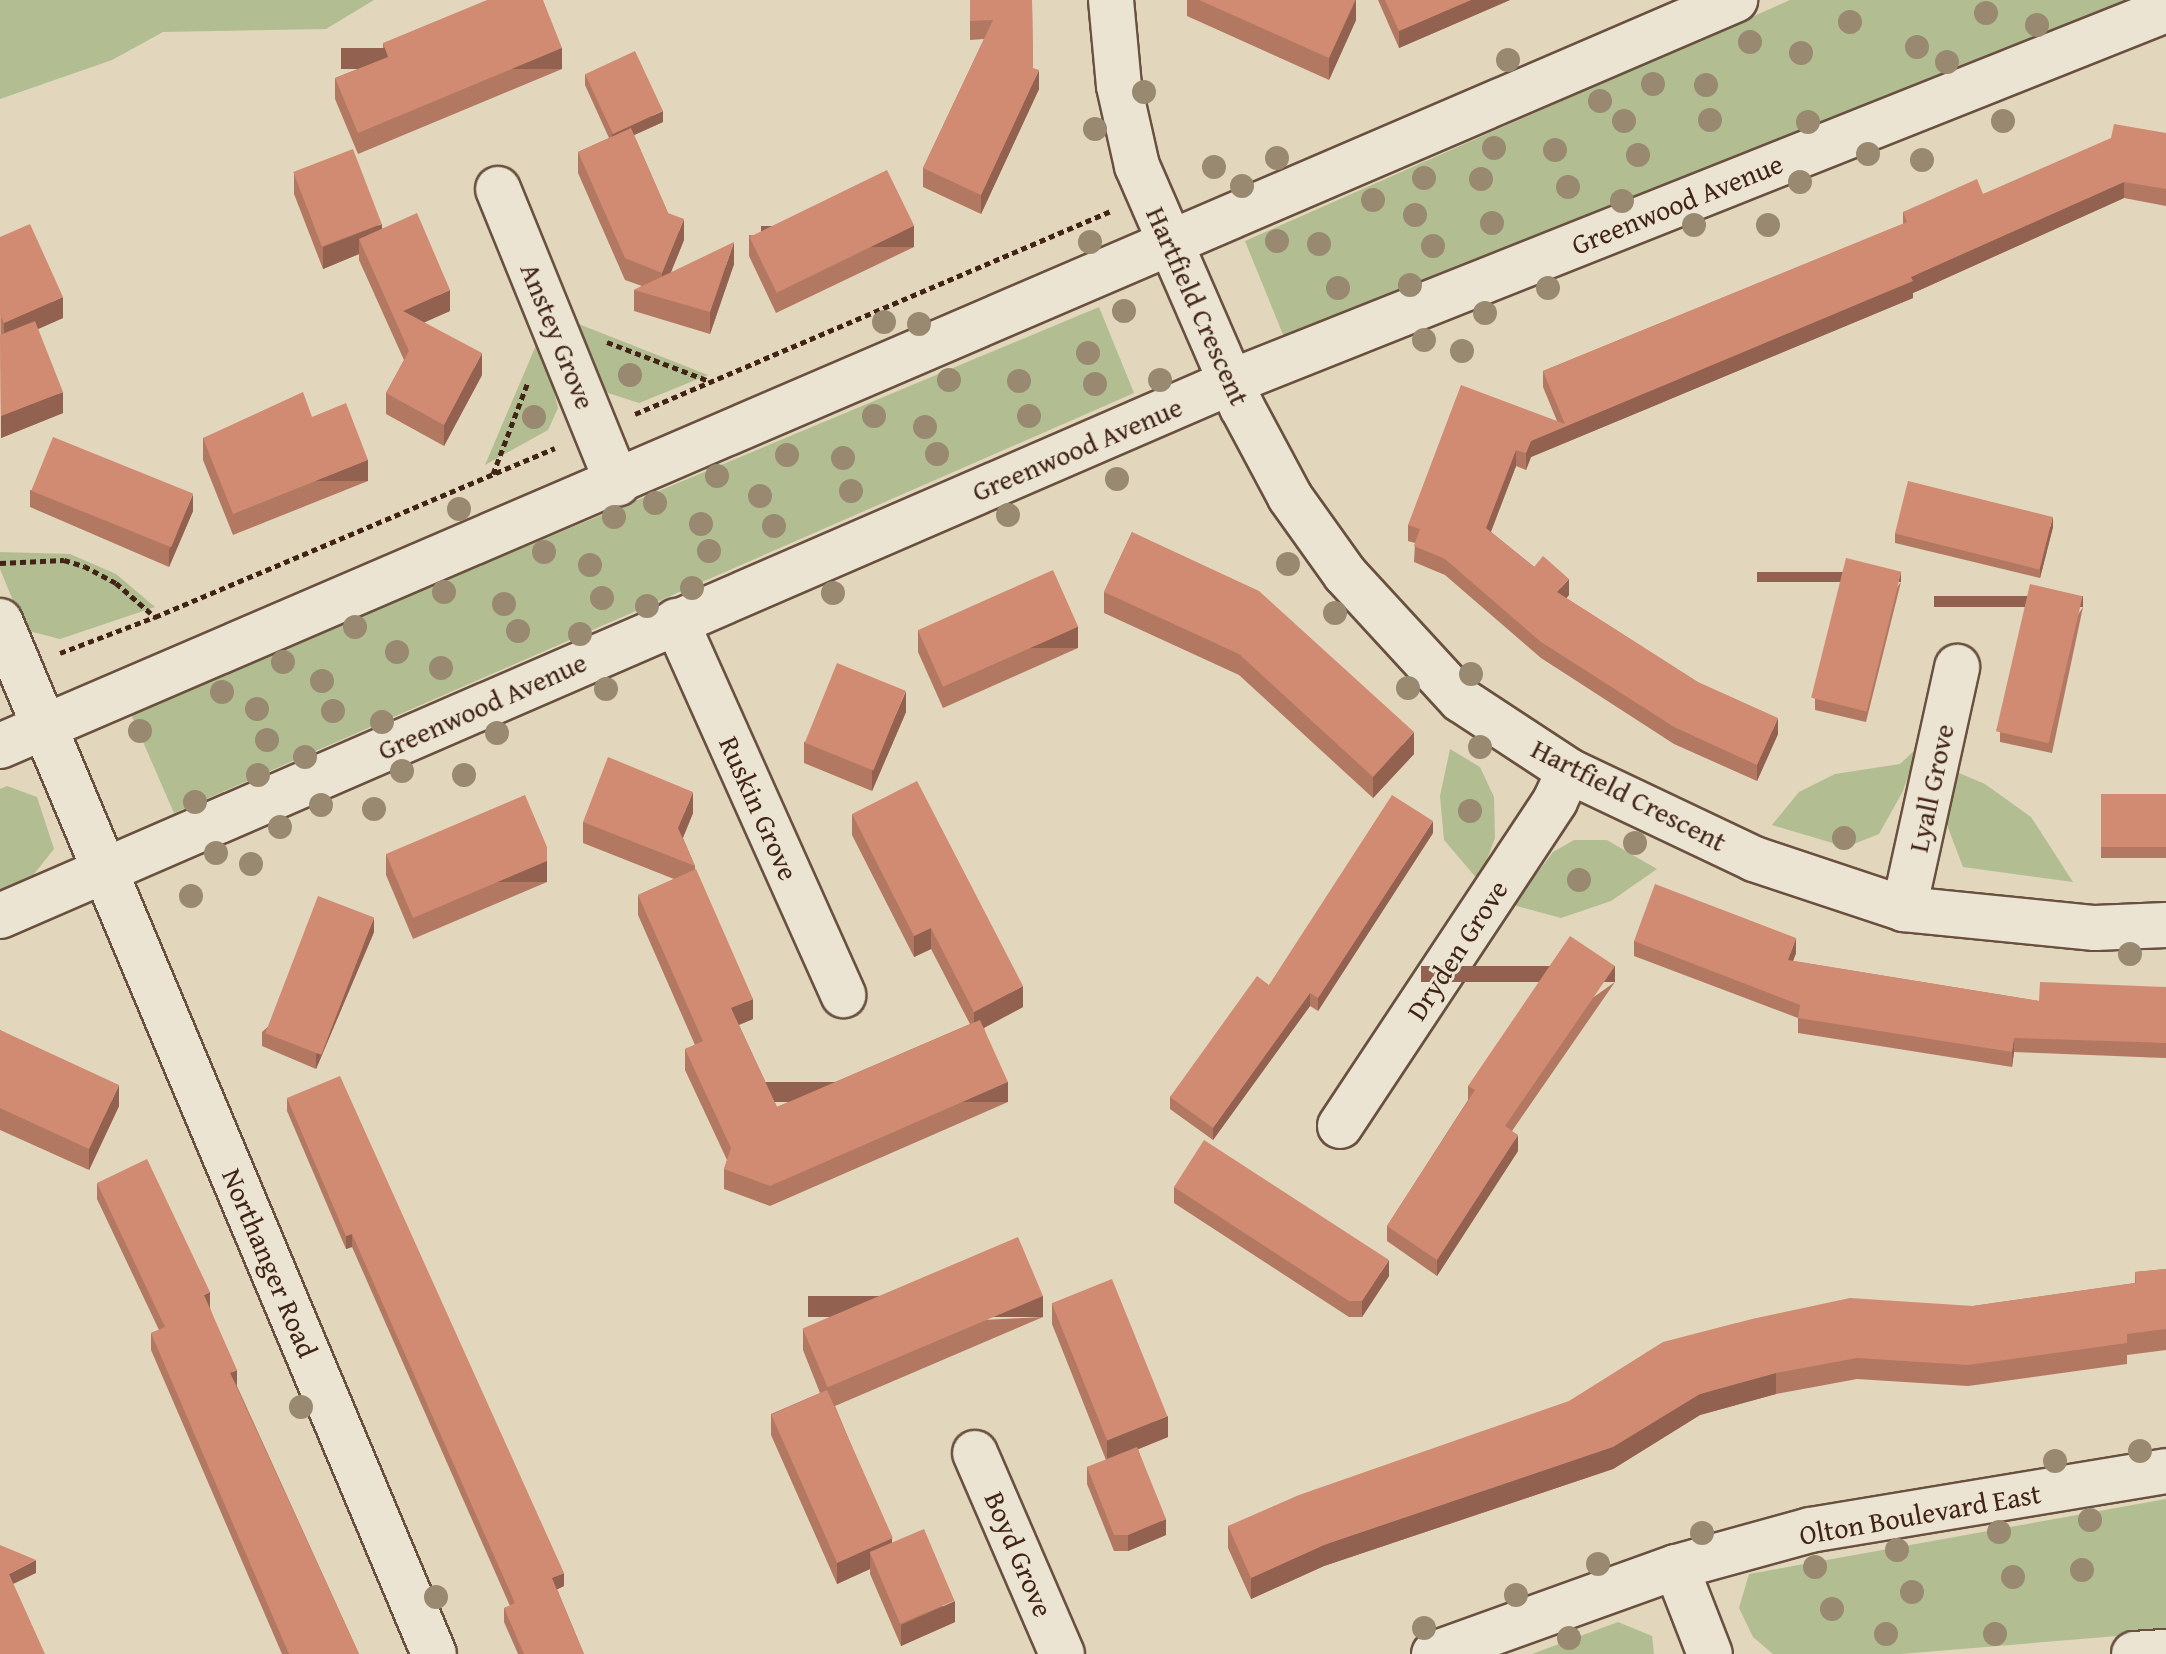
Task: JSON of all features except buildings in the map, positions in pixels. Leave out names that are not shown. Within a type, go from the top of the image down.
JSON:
[{"type":"street","name":"Hartfield Crescent","points":[[1111,0],[1119,86],[1137,166],[1168,246],[1231,382],[1290,497],[1345,574],[1461,700],[1569,771],[1754,859],[1904,909],[2095,928],[2166,925]]},
{"type":"street","points":[[0,746],[618,484],[1735,0]]},
{"type":"street","name":"Greenwood Avenue","points":[[0,916],[1231,382],[2166,10]]},
{"type":"street","name":"Anstey Grove","points":[[498,189],[618,484]]},
{"type":"street","name":"Northanger Road","points":[[0,621],[434,1654]]},
{"type":"street","name":"Ruskin Grove","points":[[676,621],[843,995]]},
{"type":"street","name":"Lyall Grove","points":[[1904,909],[1957,667]]},
{"type":"street","name":"Dryden Grove","points":[[1340,1126],[1555,801],[1569,771]]},
{"type":"street","name":"Boyd Grove","points":[[975,1453],[1062,1654]]},
{"type":"street","name":"Olton Boulevard East","points":[[1434,1654],[1676,1567],[1810,1530],[2166,1471]]},
{"type":"street","points":[[1676,1567],[1710,1654]]},
{"type":"street","points":[[2134,1654],[2166,1652]]},
{"type":"path","points":[[20,669],[155,617]]},
{"type":"green space","points":[[0,0],[374,0],[326,29],[163,32],[112,60],[0,99]]},
{"type":"green space","points":[[1790,0],[2137,0],[1286,342],[1245,241]]},
{"type":"green space","points":[[1099,307],[1134,393],[174,813],[130,712]]},
{"type":"green space","points":[[571,321],[708,375],[639,403],[608,393],[586,363]]},
{"type":"green space","points":[[540,336],[558,408],[548,430],[485,465]]},
{"type":"green space","points":[[0,552],[70,554],[116,574],[155,607],[60,639],[25,630],[0,569]]},
{"type":"green space","points":[[1918,747],[1903,791],[1879,834],[1846,847],[1772,825],[1799,792],[1835,774],[1900,764]]},
{"type":"green space","points":[[1450,749],[1480,767],[1494,797],[1495,838],[1479,881],[1444,840],[1440,796]]},
{"type":"green space","points":[[1954,771],[1985,784],[2031,817],[2073,882],[1963,867],[1947,825]]},
{"type":"green space","points":[[7,786],[37,797],[54,849],[30,879],[0,901],[0,789]]},
{"type":"green space","points":[[1574,840],[1607,840],[1657,869],[1611,901],[1561,918],[1513,905],[1553,852]]},
{"type":"green space","points":[[2166,1499],[2166,1632],[1901,1654],[1773,1654],[1753,1637],[1739,1608],[1749,1574]]},
{"type":"green space","points":[[1618,1622],[1652,1636],[1654,1654],[1532,1654]]}]
